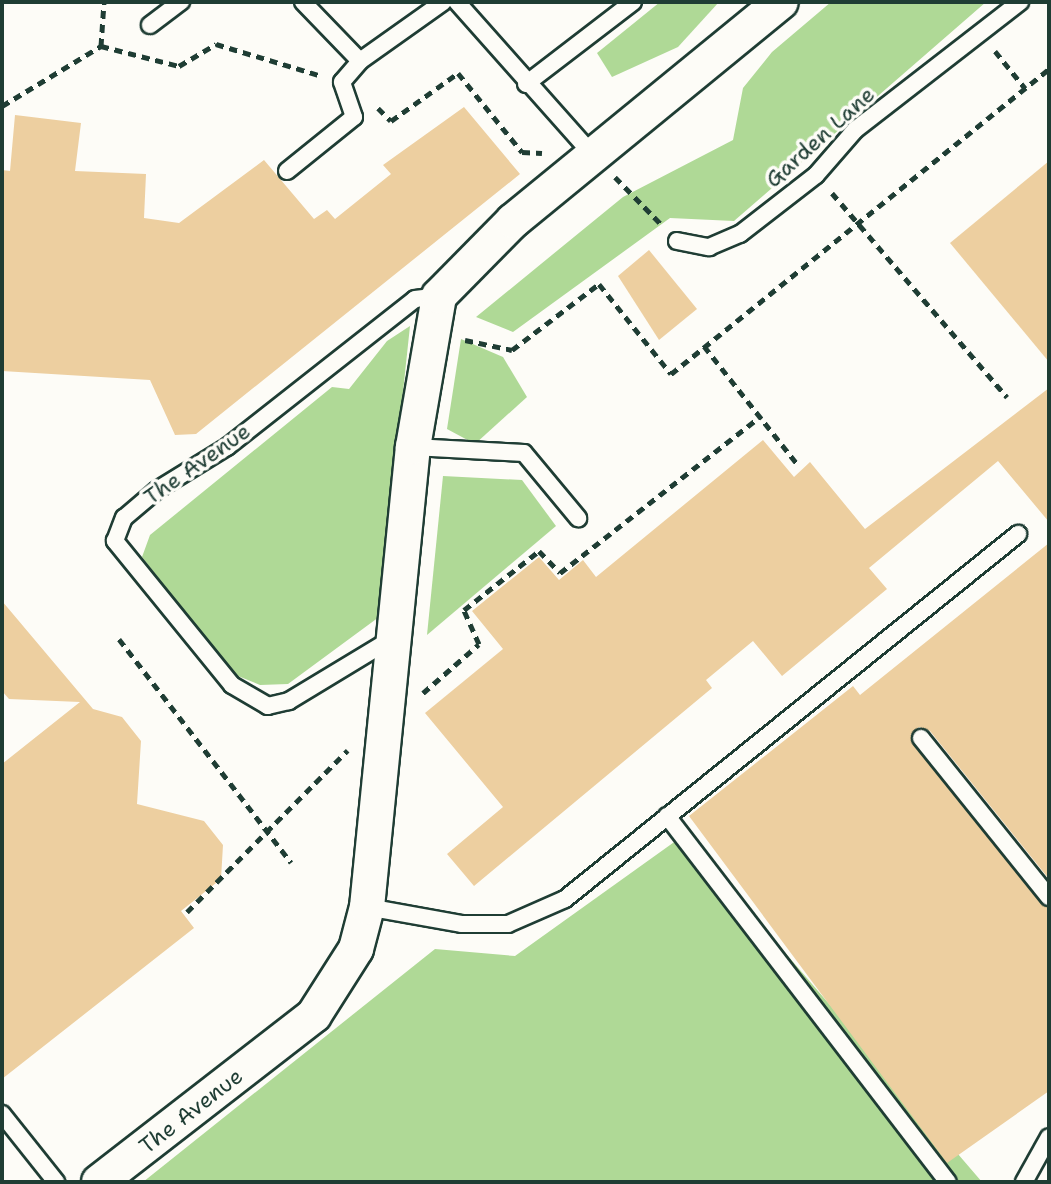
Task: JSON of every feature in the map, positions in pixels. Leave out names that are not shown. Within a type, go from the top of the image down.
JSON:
[{"type":"street","name":"The Avenue","points":[[99,1182],[314,1015],[356,949],[367,907],[413,447],[429,332],[439,296],[465,263],[592,154],[616,143],[781,2]]},
{"type":"lane","points":[[150,25],[181,2]]},
{"type":"lane","points":[[303,2],[360,61]]},
{"type":"lane","points":[[287,171],[354,117],[342,82],[360,61],[443,2]]},
{"type":"lane","points":[[457,2],[526,84],[592,154]]},
{"type":"lane","points":[[526,84],[633,2]]},
{"type":"lane","name":"Garden Lane","points":[[677,241],[709,247],[740,234],[816,175],[855,130],[1020,2]]},
{"type":"lane","name":"The Avenue","points":[[394,638],[289,701],[268,706],[232,685],[115,541],[124,518],[157,490],[227,447],[415,299],[439,296]]},
{"type":"lane","points":[[413,447],[524,453],[578,518]]},
{"type":"lane","points":[[367,907],[462,924],[535,916],[667,816],[1018,534]]},
{"type":"lane","points":[[921,738],[1049,897]]},
{"type":"lane","points":[[667,816],[948,1182]]},
{"type":"lane","points":[[2,1114],[56,1182]]},
{"type":"lane","points":[[1024,1182],[1049,1137]]},
{"type":"path","points":[[2,106],[101,46],[104,2]]},
{"type":"path","points":[[981,34],[1025,88]]},
{"type":"path","points":[[429,332],[512,350],[599,284],[671,374],[1049,69]]},
{"type":"path","points":[[592,154],[677,241]]},
{"type":"path","points":[[816,175],[1007,397]]},
{"type":"path","points":[[704,346],[798,465]]},
{"type":"path","points":[[387,703],[414,701],[479,644],[464,610],[539,551],[560,573],[761,416]]},
{"type":"path","points":[[119,639],[291,862]]},
{"type":"path","points":[[187,912],[270,835],[285,808],[357,739]]},
{"type":"green space","points":[[660,2],[719,2],[678,47],[612,77],[597,53]]},
{"type":"green space","points":[[831,2],[986,2],[734,221],[670,218],[513,332],[476,317],[623,197],[733,140],[743,88],[772,52]]},
{"type":"green space","points":[[410,326],[379,617],[288,684],[260,685],[233,674],[142,557],[150,535],[332,387],[349,389],[387,341]]},
{"type":"green space","points":[[461,339],[503,357],[527,397],[475,444],[447,429]]},
{"type":"green space","points":[[443,476],[522,480],[556,526],[427,635]]},
{"type":"green space","points":[[684,835],[982,1182],[143,1182],[435,949],[515,956]]},
{"type":"building","points":[[464,107],[520,174],[196,434],[175,435],[150,380],[2,371],[2,170],[10,171],[15,115],[81,123],[75,171],[146,174],[144,218],[179,223],[264,160],[314,219],[327,210],[335,219],[391,174],[383,165]]},
{"type":"building","points":[[1049,161],[1049,362],[950,243]]},
{"type":"building","points":[[649,250],[697,309],[659,340],[618,276]]},
{"type":"building","points":[[1049,388],[1049,522],[998,461],[869,568],[887,589],[782,676],[753,641],[706,680],[712,688],[474,886],[447,854],[503,807],[425,713],[503,649],[472,611],[539,557],[559,580],[583,560],[596,577],[763,440],[794,477],[810,462],[865,529]]},
{"type":"building","points":[[1049,543],[1049,879],[930,731],[919,727],[911,735],[1049,908],[1049,1091],[947,1163],[689,816],[853,686],[860,695]]},
{"type":"building","points":[[2,601],[93,709],[122,717],[141,741],[137,804],[204,821],[223,845],[221,879],[181,911],[194,928],[2,1079],[2,764],[80,702],[9,699],[2,691]]}]
